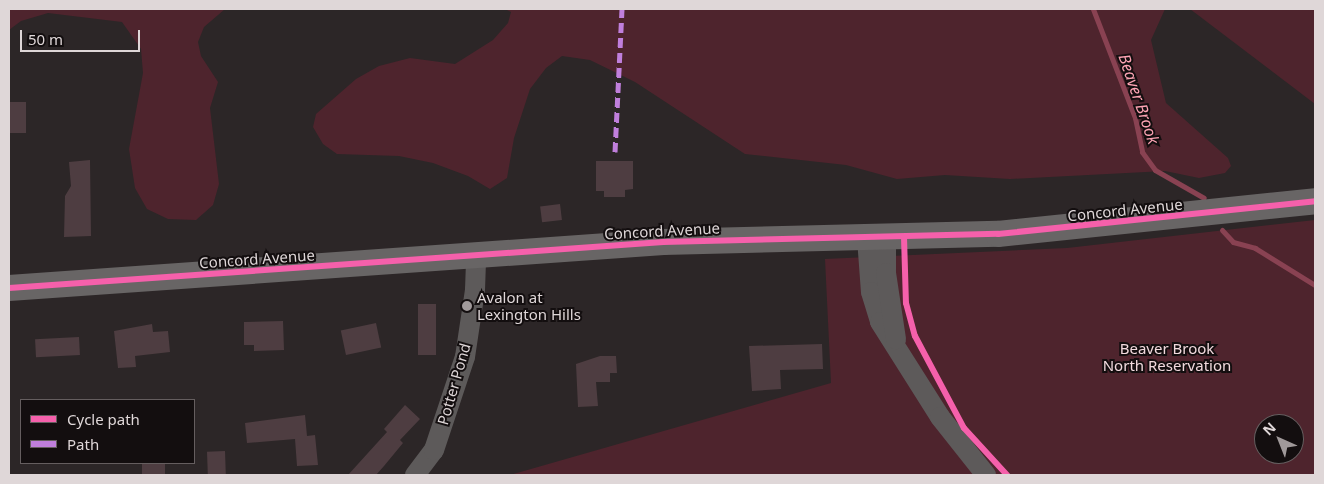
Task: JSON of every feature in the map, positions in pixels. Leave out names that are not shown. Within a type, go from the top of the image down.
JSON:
[{"type":"main road","name":"Concord Avenue","points":[[9,288],[663,242],[877,238],[1092,226],[1315,201]]},
{"type":"street","points":[[877,238],[874,307],[940,418],[986,475]]},
{"type":"street","name":"Potter Pond","points":[[416,475],[434,450],[465,357],[476,290],[476,256]]},
{"type":"green space","points":[[9,9],[225,9],[204,27],[198,42],[201,56],[218,82],[210,108],[219,184],[213,205],[196,220],[168,219],[147,209],[135,188],[129,149],[143,73],[141,49],[122,22],[48,13],[21,21],[9,30]]},
{"type":"green space","points":[[505,9],[1165,9],[1151,40],[1166,103],[1228,158],[1231,166],[1225,173],[1199,178],[1165,171],[1010,179],[945,175],[897,179],[846,165],[745,154],[635,82],[590,60],[562,56],[546,68],[530,89],[514,138],[507,178],[490,189],[468,176],[433,163],[399,156],[337,154],[323,144],[313,127],[316,114],[356,79],[379,66],[410,58],[455,64],[493,40],[508,23],[511,12]]},
{"type":"green space","points":[[1190,9],[1315,9],[1315,104]]},
{"type":"green space","name":"Beaver Brook North Reservation","points":[[1315,220],[1315,475],[510,475],[831,383],[825,259],[1067,248]]},
{"type":"building","points":[[9,102],[26,102],[26,133],[9,133]]},
{"type":"building","points":[[90,160],[91,236],[64,237],[65,196],[71,186],[69,162]]},
{"type":"building","points":[[596,161],[633,161],[633,189],[625,190],[625,197],[604,197],[604,191],[596,191]]},
{"type":"building","points":[[560,204],[562,220],[542,222],[540,206]]},
{"type":"building","points":[[418,304],[436,304],[436,355],[418,355]]},
{"type":"building","points":[[283,321],[284,350],[254,351],[254,345],[244,345],[244,322]]},
{"type":"building","points":[[376,323],[381,347],[346,355],[341,330]]},
{"type":"building","points":[[152,324],[153,332],[168,331],[170,352],[135,356],[136,367],[118,368],[114,331]]},
{"type":"building","points":[[79,337],[80,355],[36,357],[35,339]]},
{"type":"building","points":[[822,344],[823,369],[780,370],[781,389],[752,391],[749,346]]},
{"type":"building","points":[[600,356],[616,356],[617,373],[610,373],[610,382],[596,382],[598,406],[578,407],[576,364]]},
{"type":"building","points":[[405,405],[420,419],[400,440],[403,443],[376,475],[348,475],[387,432],[384,429]]},
{"type":"building","points":[[305,415],[307,436],[315,435],[318,465],[297,466],[295,439],[247,443],[245,423]]},
{"type":"building","points":[[225,451],[226,475],[208,475],[207,452]]},
{"type":"building","points":[[142,464],[165,464],[165,475],[142,475]]},
{"type":"waterway","name":"Beaver Brook","points":[[1093,9],[1135,118],[1142,152],[1155,170],[1204,198]]},
{"type":"waterway","name":"Beaver Brook","points":[[1222,230],[1233,242],[1255,248],[1315,285]]},
{"type":"marked path","points":[[615,152],[622,9]]},
{"type":"cycle path","points":[[9,288],[663,242],[998,234],[1315,201]]},
{"type":"cycle path","points":[[904,237],[906,303],[915,336],[964,428],[1007,475]]},
{"type":"place","name":"Avalon at Lexington Hills","points":[[467,306]]}]
